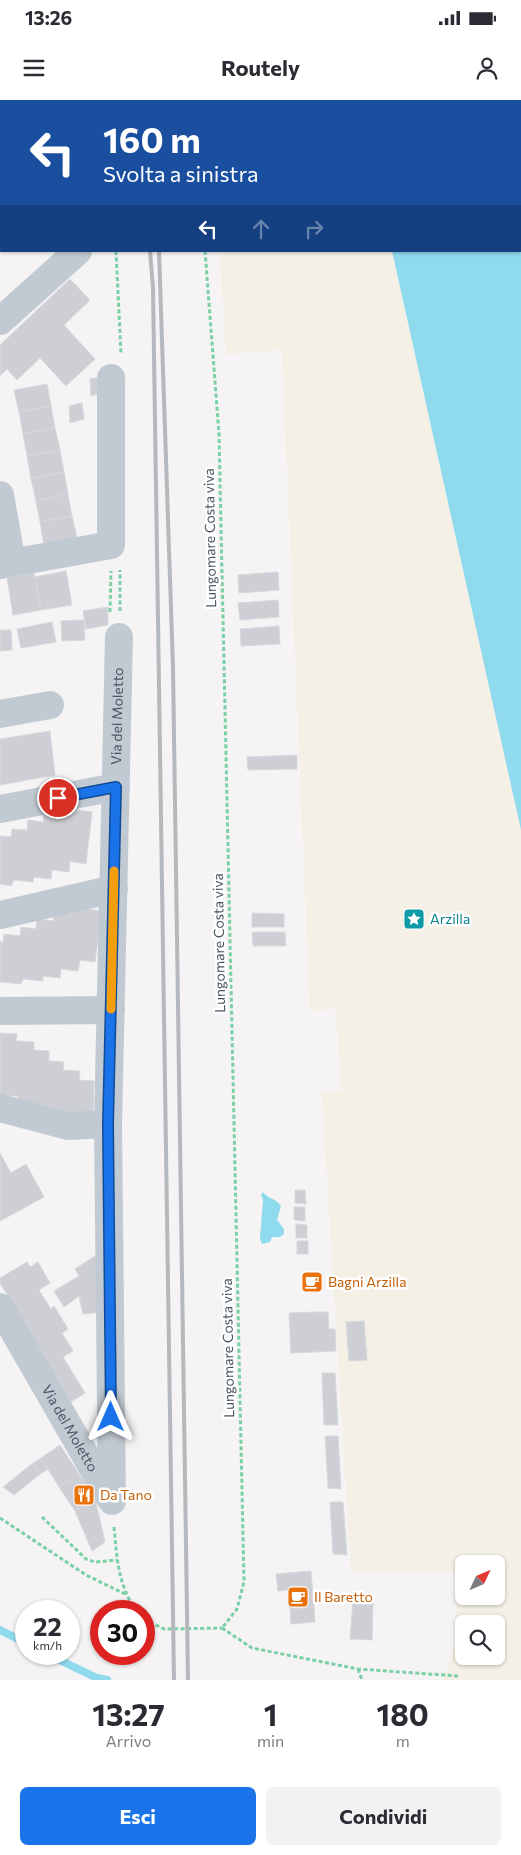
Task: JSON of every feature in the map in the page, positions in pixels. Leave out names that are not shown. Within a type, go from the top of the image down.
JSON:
[{"type":"street","points":[[0,321],[77,252]]},
{"type":"street","points":[[0,495],[6,564],[111,545],[110,378]]},
{"type":"street","name":"Via del Moletto","points":[[112,1501],[108,1124],[120,637]]},
{"type":"street","points":[[0,714],[50,705]]},
{"type":"street","points":[[0,809],[116,787]]},
{"type":"street","points":[[0,915],[114,889]]},
{"type":"street","points":[[0,1011],[111,1010]]},
{"type":"street","points":[[0,1108],[68,1126],[108,1124]]},
{"type":"street","name":"Via del Moletto","points":[[0,1307],[112,1501]]},
{"type":"path","name":"Lungomare Costa viva","points":[[204,252],[219,434],[244,1572],[244,1582],[237,1608],[222,1628]]},
{"type":"path","points":[[111,545],[110,628],[120,637]]},
{"type":"path","points":[[112,1501],[117,1560],[125,1594],[129,1600]]},
{"type":"path","points":[[42,1517],[86,1558],[95,1562],[117,1560]]},
{"type":"path","points":[[0,1518],[86,1575],[125,1594]]},
{"type":"path","points":[[155,1624],[164,1629],[222,1628],[252,1648],[358,1669],[458,1676]]},
{"type":"path","points":[[358,1669],[362,1680]]},
{"type":"sand","name":"Arzilla","points":[[220,252],[392,252],[521,830],[521,1680],[443,1680],[455,1646],[455,1665],[505,1665],[505,1615],[456,1615],[456,1605],[505,1605],[505,1555],[455,1555],[455,1573],[351,1572],[322,1093],[341,1091],[336,1009],[310,1010],[282,350],[226,354]]},
{"type":"water","points":[[392,252],[521,252],[521,830]]},
{"type":"water","points":[[263,1192],[281,1206],[277,1220],[284,1229],[284,1234],[280,1237],[272,1237],[270,1242],[262,1244],[260,1239],[263,1200],[261,1195]]},
{"type":"building","points":[[70,279],[90,300],[64,325],[95,359],[66,386],[40,358],[17,380],[7,369],[0,376],[0,345]]},
{"type":"building","points":[[102,377],[104,392],[91,396],[90,379]]},
{"type":"building","points":[[47,384],[51,406],[19,412],[14,390]]},
{"type":"building","points":[[82,403],[84,419],[70,423],[69,406]]},
{"type":"building","points":[[51,406],[55,428],[23,434],[19,412]]},
{"type":"building","points":[[55,428],[60,450],[27,456],[23,434]]},
{"type":"building","points":[[60,450],[64,472],[31,479],[27,456]]},
{"type":"building","points":[[64,472],[68,494],[36,501],[31,479]]},
{"type":"building","points":[[68,494],[72,516],[40,522],[36,501]]},
{"type":"building","points":[[72,516],[77,538],[44,545],[40,522]]},
{"type":"building","points":[[66,571],[72,605],[41,610],[35,577]]},
{"type":"building","points":[[278,572],[279,590],[239,593],[238,575]]},
{"type":"building","points":[[34,573],[41,610],[13,615],[7,578]]},
{"type":"building","points":[[278,600],[279,617],[240,620],[238,603]]},
{"type":"building","points":[[108,607],[108,625],[86,629],[83,611]]},
{"type":"building","points":[[84,620],[85,640],[62,641],[61,621]]},
{"type":"building","points":[[52,622],[56,642],[21,648],[17,629]]},
{"type":"building","points":[[279,626],[280,644],[241,646],[240,629]]},
{"type":"building","points":[[0,630],[11,630],[12,650],[0,651]]},
{"type":"building","points":[[50,731],[55,775],[0,785],[0,739]]},
{"type":"building","points":[[297,755],[297,769],[248,770],[247,757]]},
{"type":"building","points":[[62,808],[92,812],[86,864],[70,861],[69,872],[52,870],[51,879],[34,877],[33,882],[14,880],[11,886],[0,884],[0,836],[11,837],[12,829],[27,830],[28,820],[43,822],[44,814],[62,816]]},
{"type":"building","points":[[72,907],[102,911],[95,962],[80,960],[78,971],[61,969],[60,978],[43,976],[43,981],[23,979],[21,984],[0,982],[0,942],[3,942],[4,934],[20,936],[21,927],[36,929],[37,919],[53,921],[54,912],[71,914]]},
{"type":"building","points":[[252,913],[284,914],[284,927],[252,927]]},
{"type":"building","points":[[252,932],[285,932],[286,946],[253,946]]},
{"type":"building","points":[[0,1033],[17,1034],[16,1041],[34,1042],[34,1050],[49,1051],[49,1061],[64,1062],[63,1070],[80,1071],[79,1080],[94,1081],[93,1120],[17,1105],[18,1096],[0,1096]]},
{"type":"building","points":[[0,1153],[11,1173],[26,1164],[44,1197],[0,1221]]},
{"type":"building","points":[[295,1190],[305,1190],[306,1204],[295,1203]]},
{"type":"building","points":[[294,1207],[305,1207],[305,1221],[294,1220]]},
{"type":"building","points":[[296,1224],[307,1225],[307,1238],[296,1238]]},
{"type":"building","points":[[297,1241],[308,1241],[308,1254],[297,1254]]},
{"type":"building","points":[[104,1250],[104,1312],[83,1314],[79,1296],[64,1307],[54,1291],[79,1276],[75,1269]]},
{"type":"building","points":[[27,1262],[30,1267],[38,1262],[50,1283],[39,1290],[51,1309],[54,1306],[68,1329],[62,1333],[73,1351],[63,1357],[85,1393],[71,1402],[0,1283],[0,1278]]},
{"type":"building","points":[[328,1312],[329,1329],[335,1329],[336,1351],[291,1353],[289,1313]]},
{"type":"building","points":[[364,1321],[367,1360],[349,1361],[346,1322]]},
{"type":"building","points":[[322,1373],[335,1373],[338,1425],[324,1425]]},
{"type":"building","points":[[325,1436],[338,1436],[341,1489],[328,1488]]},
{"type":"building","points":[[60,1445],[79,1474],[59,1487],[41,1458]]},
{"type":"building","points":[[41,1458],[48,1469],[40,1474],[33,1463]]},
{"type":"building","points":[[33,1463],[40,1474],[14,1495],[3,1487]]},
{"type":"building","points":[[79,1474],[95,1498],[75,1511],[59,1487]]},
{"type":"building","points":[[95,1498],[105,1542],[92,1551],[75,1511]]},
{"type":"building","points":[[330,1502],[343,1502],[347,1555],[333,1554]]},
{"type":"building","points":[[311,1571],[314,1607],[290,1609],[289,1590],[278,1591],[276,1574]]},
{"type":"building","points":[[353,1600],[373,1601],[372,1640],[350,1639]]},
{"type":"building","points":[[314,1607],[315,1622],[291,1624],[290,1609]]},
{"type":"waterway","points":[[0,1630],[15,1638]]},
{"type":"waterway","points":[[70,1665],[97,1678],[107,1680]]},
{"type":"railway","points":[[150,252],[153,288],[174,1680]]},
{"type":"railway","points":[[159,252],[173,668],[188,1680]]},
{"type":"slow traffic","points":[[111,1009],[114,871]]},
{"type":"place","name":"Arzilla","points":[[414,919]]},
{"type":"place","name":"Bagni Arzilla","points":[[312,1282]]},
{"type":"place","name":"Da Tano","points":[[84,1495]]},
{"type":"place","name":"Il Baretto","points":[[298,1597]]},
{"type":"route","points":[[58,798],[116,787],[108,1124],[111,1417]]}]
